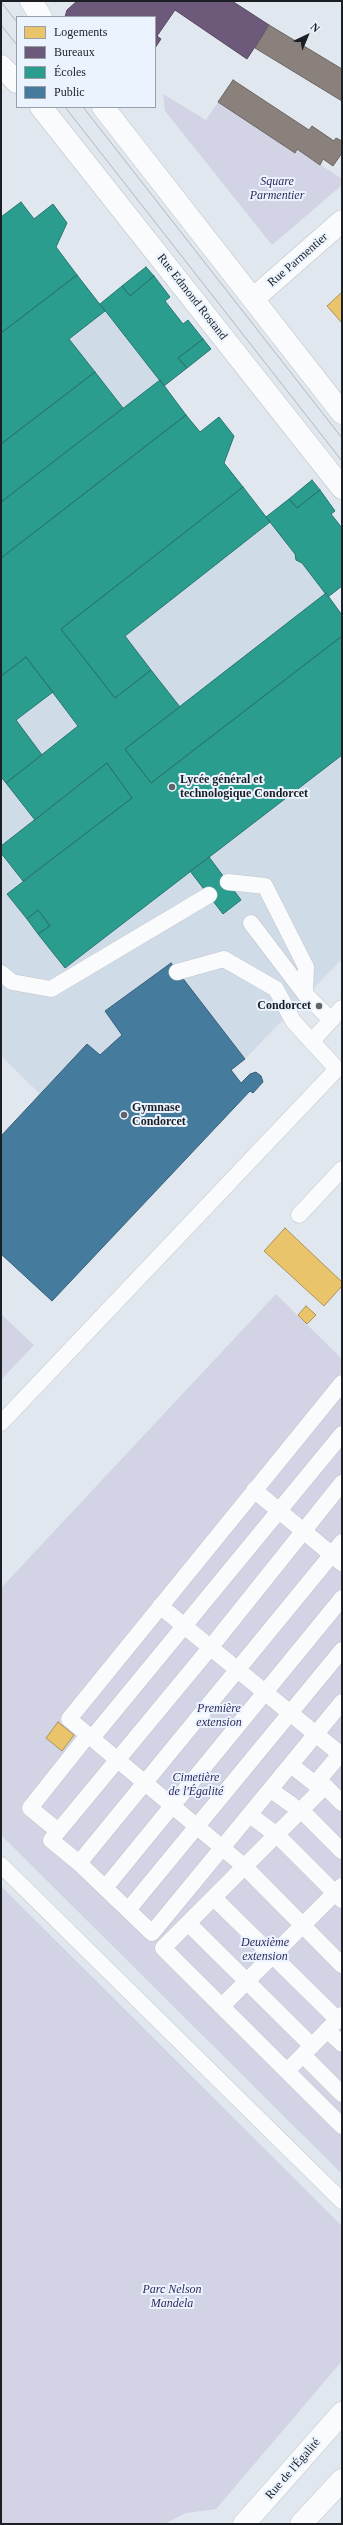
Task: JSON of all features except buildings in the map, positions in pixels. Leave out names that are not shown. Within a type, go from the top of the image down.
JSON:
[{"type":"main road","points":[[31,1],[40,16]]},
{"type":"main road","points":[[1,66],[16,81]]},
{"type":"main road","name":"Rue Edmond Rostand","points":[[42,108],[342,488]]},
{"type":"main road","points":[[104,108],[342,412]]},
{"type":"main road","name":"Rue Parmentier","points":[[253,299],[342,221]]},
{"type":"main road","name":"Rue de l'Égalité","points":[[244,2524],[342,2413]]},
{"type":"main road","points":[[301,2524],[342,2480]]},
{"type":"lane","points":[[228,882],[265,886],[306,967],[305,994]]},
{"type":"lane","points":[[1,973],[12,982],[52,989],[209,895]]},
{"type":"lane","points":[[250,923],[305,994],[331,1020]]},
{"type":"lane","points":[[1,1423],[340,1066],[312,1041],[293,1021],[276,989],[224,959],[178,972]]},
{"type":"lane","points":[[312,1041],[342,1008]]},
{"type":"lane","points":[[300,1215],[342,1169]]},
{"type":"lane","points":[[342,1383],[69,1719],[245,1867],[342,1964]]},
{"type":"lane","points":[[58,1831],[30,1808],[184,1626],[342,1434]]},
{"type":"lane","points":[[342,1483],[210,1648],[51,1840],[79,1863],[152,1933],[342,1702]]},
{"type":"lane","points":[[254,1490],[337,1558]]},
{"type":"lane","points":[[79,1863],[237,1670],[337,1558],[342,1542]]},
{"type":"lane","points":[[105,1888],[266,1693],[342,1598]]},
{"type":"lane","points":[[160,1606],[316,1735],[341,1753],[315,1784],[291,1764]]},
{"type":"lane","points":[[128,1910],[342,1650]]},
{"type":"lane","points":[[342,1803],[325,1786],[296,1808],[245,1867],[163,1948],[342,2126]]},
{"type":"lane","points":[[270,1790],[296,1808],[342,1851]]},
{"type":"lane","points":[[222,2006],[303,1925],[340,1893],[250,1814]]},
{"type":"lane","points":[[1,1865],[342,2201]]},
{"type":"lane","points":[[214,1898],[336,2021],[342,2044]]},
{"type":"lane","points":[[188,1923],[247,1981],[307,2050],[342,2094]]},
{"type":"lane","points":[[287,2071],[336,2021]]},
{"type":"shaded area","name":"Lycée général et technologique Condorcet","points":[[21,202],[34,218],[53,204],[67,223],[56,247],[100,304],[146,267],[170,297],[165,301],[183,324],[188,320],[211,349],[164,386],[200,432],[219,417],[234,436],[224,463],[266,517],[312,480],[335,511],[331,514],[342,528],[342,586],[328,597],[342,615],[342,959],[245,1059],[170,963],[105,1011],[122,1035],[100,1055],[87,1044],[40,1094],[1,1056],[1,217]]},
{"type":"green space","name":"Square Parmentier","points":[[163,94],[206,120],[218,102],[294,153],[297,149],[342,179],[342,185],[272,245],[165,111]]},
{"type":"green space","name":"Cimetière de l'Égalité","points":[[276,1294],[342,1359],[342,2174],[1,1835],[1,1588]]},
{"type":"green space","points":[[1,1314],[34,1345],[1,1380]]},
{"type":"green space","name":"Parc Nelson Mandela","points":[[1,1886],[342,2226],[342,2361],[216,2509],[186,2513],[164,2524],[1,2524]]},
{"type":"tram line","points":[[1,2],[16,21]]},
{"type":"tram line","points":[[1,25],[16,44]]},
{"type":"tram line","points":[[66,108],[342,461]]},
{"type":"tram line","points":[[84,108],[342,438]]},
{"type":"place","name":"Lycée général et technologique Condorcet","points":[[172,787]]},
{"type":"place","name":"Condorcet","points":[[319,1006]]},
{"type":"place","name":"Gymnase Condorcet","points":[[124,1115]]},
{"type":"park label","name":"Première extension","points":[[219,1716]]},
{"type":"park label","name":"Deuxième extension","points":[[265,1950]]}]
